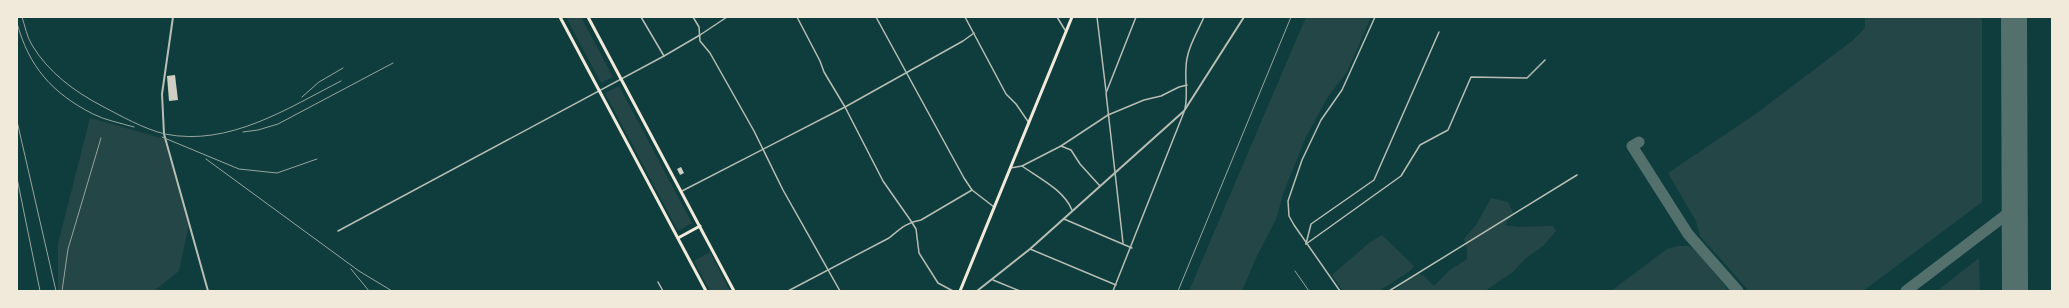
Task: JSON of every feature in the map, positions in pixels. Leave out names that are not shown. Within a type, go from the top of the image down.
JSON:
[{"type":"main road","points":[[560,17],[706,291]]},
{"type":"main road","points":[[588,17],[734,291]]},
{"type":"main road","points":[[960,291],[1072,17]]},
{"type":"main road","points":[[678,238],[700,226]]},
{"type":"street","points":[[173,17],[162,94],[164,134],[208,291]]},
{"type":"street","points":[[641,17],[664,56]]},
{"type":"street","points":[[693,17],[700,35],[700,41],[710,53],[840,291]]},
{"type":"street","points":[[338,231],[664,56],[727,17]]},
{"type":"street","points":[[797,17],[826,76],[845,107],[884,181],[916,229],[919,252],[938,283],[953,291]]},
{"type":"street","points":[[876,17],[957,167],[972,190],[994,207]]},
{"type":"street","points":[[965,17],[1006,94],[1016,104],[1029,123]]},
{"type":"street","points":[[1057,17],[1066,32]]},
{"type":"street","points":[[1097,17],[1123,243]]},
{"type":"street","points":[[1106,93],[1136,17]]},
{"type":"street","points":[[977,291],[993,280],[1030,249],[1184,111],[1187,86],[1187,57],[1204,17]]},
{"type":"street","points":[[1113,291],[1132,248],[1184,111],[1244,17]]},
{"type":"street","points":[[1340,291],[1306,244],[1289,216],[1288,201],[1302,160],[1321,120],[1342,90],[1375,17]]},
{"type":"street","points":[[1306,244],[1311,224],[1374,180],[1439,32]]},
{"type":"street","points":[[682,191],[845,107],[974,33]]},
{"type":"street","points":[[1306,244],[1401,176],[1420,144],[1448,130],[1471,77],[1527,78],[1545,60]]},
{"type":"street","points":[[1010,168],[1022,166],[1061,146],[1108,115],[1144,100],[1161,96],[1179,87],[1187,86]]},
{"type":"street","points":[[1061,146],[1072,150],[1080,164],[1100,186]]},
{"type":"street","points":[[1022,166],[1058,192],[1069,202],[1072,210]]},
{"type":"street","points":[[1389,291],[1577,175]]},
{"type":"street","points":[[788,291],[828,268],[890,238],[902,226],[911,221],[921,220],[972,190]]},
{"type":"street","points":[[1063,219],[1086,230],[1123,243],[1132,248]]},
{"type":"street","points":[[1030,249],[1116,285]]},
{"type":"street","points":[[993,280],[1020,291]]},
{"type":"street","points":[[658,282],[663,291]]},
{"type":"shaded area","points":[[566,17],[581,17],[613,77],[601,83]]},
{"type":"shaded area","points":[[1306,17],[1371,17],[1347,72],[1327,98],[1305,139],[1283,194],[1277,217],[1255,260],[1242,291],[1189,291]]},
{"type":"shaded area","points":[[1865,17],[1982,17],[1982,202],[1863,291],[1749,291],[1700,236],[1696,221],[1668,173],[1757,113],[1852,41],[1865,28]]},
{"type":"shaded area","points":[[619,86],[692,223],[678,231],[605,93]]},
{"type":"shaded area","points":[[90,118],[165,139],[189,224],[179,271],[154,291],[58,291],[58,244]]},
{"type":"shaded area","points":[[1491,198],[1508,202],[1513,212],[1505,225],[1517,227],[1553,226],[1556,231],[1543,246],[1526,258],[1514,271],[1485,291],[1394,291],[1417,273],[1424,276],[1434,286],[1450,270],[1467,259],[1467,250],[1464,239],[1476,225]]},
{"type":"shaded area","points":[[1382,235],[1414,266],[1410,271],[1379,291],[1343,291],[1332,275],[1369,243]]},
{"type":"shaded area","points":[[1678,246],[1689,246],[1698,253],[1729,291],[1611,291],[1667,249]]},
{"type":"shaded area","points":[[710,252],[730,291],[710,291],[694,261]]},
{"type":"shaded area","points":[[1979,258],[1980,291],[1937,291]]},
{"type":"building","points":[[175,75],[178,100],[169,101],[167,76]]},
{"type":"building","points":[[681,167],[684,173],[680,175],[677,169]]},
{"type":"taxiway","points":[[1639,142],[1632,146],[1688,234],[1738,291]]},
{"type":"taxiway","points":[[1906,291],[2015,208]]},
{"type":"runway","points":[[2014,17],[2015,291]]},
{"type":"railway","points":[[22,17],[27,35],[38,55],[72,88],[141,126],[165,134],[189,137],[212,135],[235,130],[279,113],[341,81]]},
{"type":"railway","points":[[1178,291],[1291,17]]},
{"type":"railway","points":[[17,23],[28,53],[44,77],[54,88],[78,106],[93,114],[134,127]]},
{"type":"railway","points":[[243,132],[258,130],[278,124],[393,63]]},
{"type":"railway","points":[[302,97],[319,82],[343,68]]},
{"type":"railway","points":[[17,121],[56,291]]},
{"type":"railway","points":[[162,137],[239,169],[277,173],[317,159]]},
{"type":"railway","points":[[62,291],[68,249],[101,138]]},
{"type":"railway","points":[[206,159],[359,271],[392,291]]},
{"type":"railway","points":[[17,178],[40,291]]},
{"type":"railway","points":[[351,269],[369,291]]},
{"type":"railway","points":[[1295,271],[1309,291]]}]
